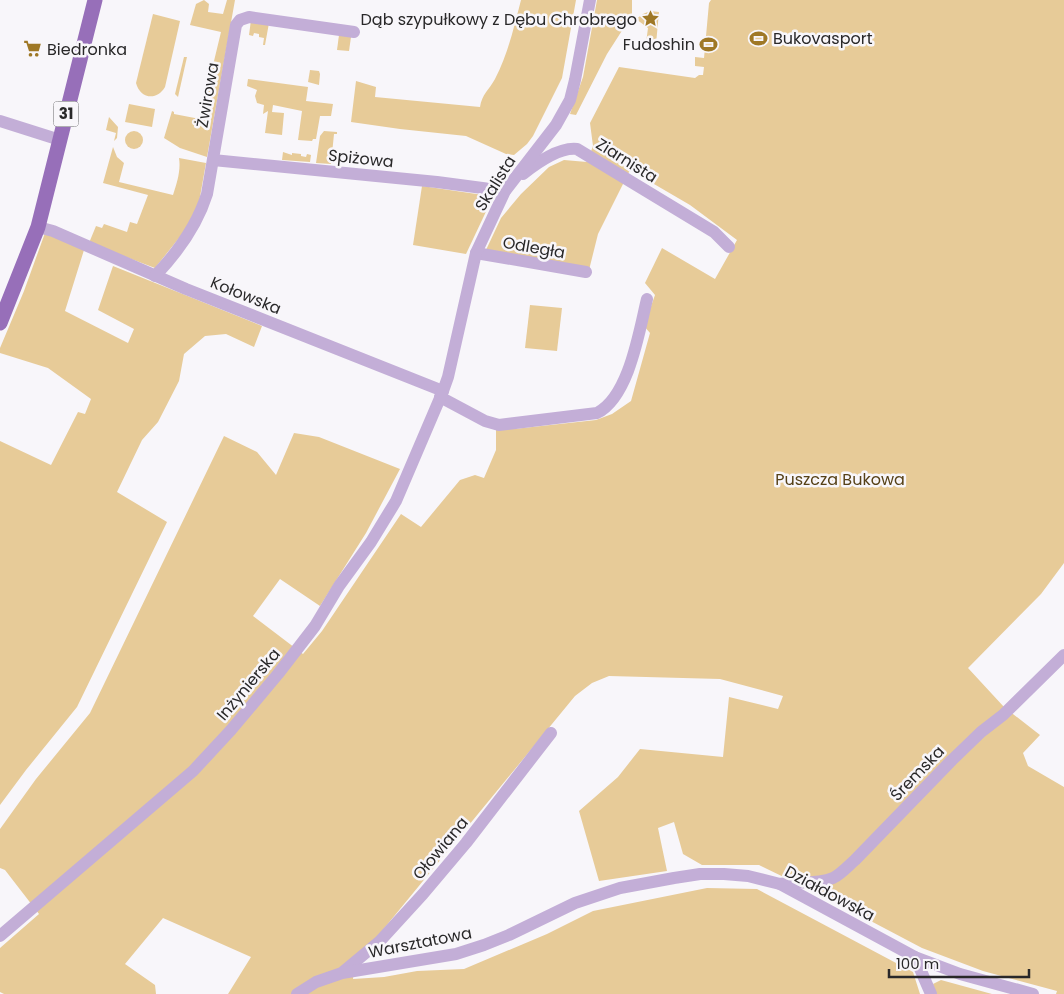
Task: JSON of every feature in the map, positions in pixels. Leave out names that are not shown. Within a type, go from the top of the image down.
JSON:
[{"type":"main road","name":"31","points":[[0,323],[38,227],[94,0]]},
{"type":"street","name":"Skalista","points":[[442,394],[448,377],[476,253],[505,191],[556,125],[570,100],[576,80],[590,0]]},
{"type":"street","name":"Żwirowa","points":[[155,276],[190,234],[207,194],[224,88],[236,25],[240,20],[249,17],[354,32]]},
{"type":"street","points":[[0,121],[60,140]]},
{"type":"street","name":"Ziarnista","points":[[505,191],[521,175],[538,164],[562,151],[570,148],[577,149],[714,232],[729,247]]},
{"type":"street","name":"Spiżowa","points":[[213,160],[428,181],[505,191]]},
{"type":"street","name":"Kołowska","points":[[38,227],[54,231],[155,276],[442,394],[485,421],[499,425],[544,421],[596,413],[610,405],[622,386],[647,299]]},
{"type":"street","name":"Odległa","points":[[476,253],[586,272]]},
{"type":"street","name":"Inżynierska","points":[[0,936],[193,771],[253,705],[315,626],[339,586],[371,542],[396,501],[442,394]]},
{"type":"street","name":"Śremska","points":[[780,884],[820,881],[834,878],[843,871],[856,860],[952,760],[1003,715],[1064,655]]},
{"type":"street","name":"Ołowiana","points":[[342,973],[380,941],[423,894],[466,843],[551,733]]},
{"type":"street","name":"Działdowska","points":[[575,903],[620,888],[700,874],[748,876],[766,879],[780,884],[915,957],[960,974],[1033,994]]},
{"type":"street","name":"Warsztatowa","points":[[297,994],[316,982],[342,973],[467,951],[509,936],[575,903]]},
{"type":"street","points":[[915,957],[931,994]]},
{"type":"green space","points":[[204,0],[209,4],[208,12],[223,14],[227,0],[235,0],[207,157],[180,148],[164,138],[172,111],[174,114],[200,119],[221,32],[190,25],[196,4]]},
{"type":"green space","points":[[521,0],[576,0],[562,78],[533,136],[514,155],[506,154],[466,136],[351,122],[356,81],[376,87],[375,97],[480,107],[482,99],[504,60]]},
{"type":"green space","points":[[597,0],[632,0],[632,15],[607,54],[576,115],[570,114],[583,77]]},
{"type":"green space","name":"Puszcza Bukowa","points":[[711,0],[1064,0],[1064,563],[1041,594],[968,668],[1004,707],[1040,735],[1023,753],[1028,766],[1064,787],[1064,994],[1056,994],[1057,991],[983,971],[922,948],[759,865],[702,865],[683,854],[674,822],[658,828],[667,871],[599,881],[579,811],[618,777],[640,749],[723,757],[729,697],[778,709],[783,696],[720,679],[609,676],[592,683],[575,696],[377,937],[355,959],[353,979],[384,977],[417,971],[464,969],[547,934],[593,911],[707,888],[757,889],[913,972],[920,994],[228,994],[251,957],[163,918],[125,964],[155,985],[156,994],[4,994],[0,992],[0,948],[39,914],[5,870],[0,868],[0,829],[36,779],[90,713],[224,436],[257,452],[276,475],[294,433],[319,437],[400,469],[366,533],[320,606],[280,579],[253,616],[303,654],[322,631],[401,514],[421,527],[460,480],[475,475],[484,478],[496,450],[496,428],[514,429],[596,420],[612,414],[631,401],[650,333],[644,326],[655,295],[645,283],[662,248],[715,279],[737,240],[690,205],[630,170],[598,234],[589,270],[486,250],[501,218],[521,194],[549,167],[564,160],[587,162],[593,146],[590,123],[619,67],[695,78],[703,75],[704,67],[695,66],[695,57],[704,58],[709,3]]},
{"type":"green space","points":[[650,11],[659,12],[656,44],[646,43],[648,28],[636,19]]},
{"type":"green space","points":[[153,14],[180,21],[165,87],[158,95],[149,96],[141,92],[136,83]]},
{"type":"green space","points":[[251,20],[269,23],[265,45],[263,45],[264,38],[259,37],[259,34],[249,35]]},
{"type":"green space","points":[[339,35],[351,37],[349,51],[337,50]]},
{"type":"green space","points":[[184,57],[187,57],[178,97],[175,94]]},
{"type":"green space","points":[[310,70],[319,71],[319,85],[308,82]]},
{"type":"green space","points":[[248,79],[308,87],[306,101],[333,104],[331,116],[320,116],[316,139],[312,141],[298,140],[302,111],[273,105],[272,112],[284,113],[282,135],[265,133],[268,111],[263,114],[264,105],[257,103],[255,96],[257,90],[247,86]]},
{"type":"green space","points":[[129,104],[155,109],[152,127],[125,122]]},
{"type":"green space","points":[[109,117],[118,127],[117,138],[114,141],[116,133],[106,130]]},
{"type":"green space","points":[[134,131],[140,134],[143,140],[140,146],[134,149],[128,146],[125,140],[128,134]]},
{"type":"green space","points":[[324,131],[337,132],[337,134],[334,134],[331,164],[316,163],[320,136]]},
{"type":"green space","points":[[113,147],[117,157],[124,163],[119,182],[173,195],[179,172],[179,158],[206,163],[198,208],[191,223],[155,268],[89,243],[96,226],[102,228],[104,224],[127,232],[130,222],[137,224],[148,195],[103,183]]},
{"type":"green space","points":[[283,152],[292,155],[292,153],[301,154],[301,156],[306,157],[307,154],[311,155],[310,162],[282,160]]},
{"type":"green space","points":[[422,186],[490,196],[491,201],[466,254],[413,245]]},
{"type":"green space","points":[[45,233],[84,250],[65,311],[128,343],[134,329],[98,310],[113,266],[262,326],[254,347],[226,334],[205,336],[184,354],[179,381],[158,422],[142,440],[117,492],[167,522],[77,707],[0,805],[0,441],[51,465],[78,412],[85,414],[91,399],[48,368],[0,353],[0,348],[24,291]]},
{"type":"green space","points":[[530,305],[562,308],[557,351],[525,348]]},
{"type":"green space","points":[[941,980],[992,994],[936,994],[933,984]]},
{"type":"place","name":"Dąb szypułkowy z Dębu Chrobrego","points":[[651,19]]},
{"type":"place","name":"Bukovasport","points":[[759,38]]},
{"type":"place","name":"Fudoshin","points":[[709,44]]},
{"type":"place","name":"Biedronka","points":[[33,49]]}]
